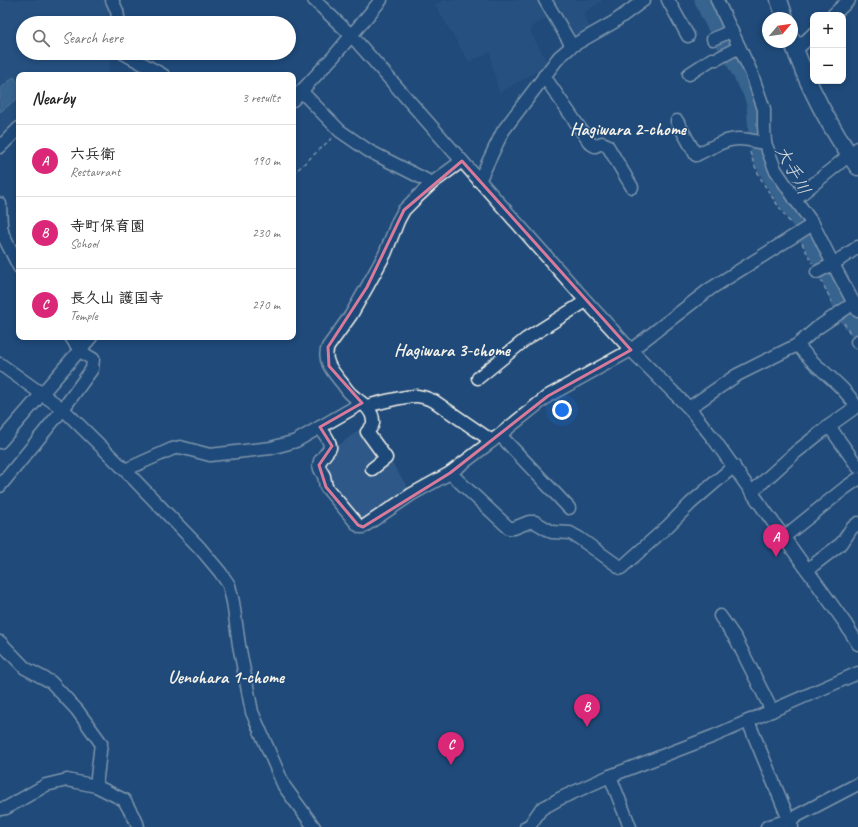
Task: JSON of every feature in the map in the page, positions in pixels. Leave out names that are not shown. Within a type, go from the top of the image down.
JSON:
[{"type":"main road","points":[[779,0],[783,12]]},
{"type":"main road","points":[[795,48],[818,102],[855,156]]},
{"type":"street","points":[[112,0],[118,16]]},
{"type":"street","points":[[314,0],[351,35],[586,301],[631,350],[689,408],[734,466],[845,623],[858,644]]},
{"type":"street","points":[[381,0],[334,56],[297,96],[340,131],[369,151],[432,183]]},
{"type":"street","points":[[545,0],[572,46]]},
{"type":"street","points":[[479,181],[503,131],[559,57],[572,46],[614,22],[644,0]]},
{"type":"street","points":[[668,0],[688,36]]},
{"type":"street","points":[[689,408],[737,375],[797,345],[838,313],[854,306],[825,268],[811,224],[775,170],[763,143],[764,109],[751,72],[733,51],[729,32],[717,0]]},
{"type":"street","points":[[836,12],[849,0]]},
{"type":"street","points":[[714,39],[729,32]]},
{"type":"street","points":[[798,43],[810,36]]},
{"type":"street","points":[[689,74],[712,59],[717,59],[733,51]]},
{"type":"street","points":[[136,60],[158,72]]},
{"type":"street","points":[[544,76],[590,143],[595,146],[602,143],[607,145],[632,187]]},
{"type":"street","points":[[677,121],[696,155],[726,141],[737,139],[763,143]]},
{"type":"street","points":[[0,148],[16,131]]},
{"type":"street","points":[[795,199],[855,156]]},
{"type":"street","points":[[372,469],[386,458],[367,432],[374,422],[364,405],[350,394],[333,373],[329,366],[326,352],[351,315],[367,287],[385,254],[404,210],[432,183],[462,161]]},
{"type":"street","points":[[0,204],[1,226],[16,261]]},
{"type":"street","points":[[320,427],[330,443],[330,448],[320,461],[319,465],[324,476],[326,487],[358,525],[361,527],[365,526],[412,494],[450,472],[496,438],[548,396],[631,350],[710,289],[811,224]]},
{"type":"street","points":[[825,268],[858,247]]},
{"type":"street","points":[[478,378],[526,339],[586,301]]},
{"type":"street","points":[[0,486],[63,409],[92,369],[93,359],[80,350],[73,340]]},
{"type":"street","points":[[0,442],[88,340]]},
{"type":"street","points":[[752,492],[796,452],[855,406],[853,401],[833,380],[810,360],[797,345]]},
{"type":"street","points":[[0,364],[63,409],[125,470],[200,548],[220,572],[228,585],[233,602],[239,645],[252,712],[284,786],[314,827]]},
{"type":"street","points":[[125,470],[172,449],[180,448],[210,455],[271,448],[296,442],[320,427],[364,405],[417,396],[434,401],[496,438],[569,508]]},
{"type":"street","points":[[829,426],[858,467]]},
{"type":"street","points":[[450,472],[509,528],[514,528],[529,522],[535,522],[552,532],[570,533],[621,568],[668,526],[691,503],[734,466]]},
{"type":"street","points":[[784,537],[858,479]]},
{"type":"street","points":[[807,570],[842,543],[851,528],[858,523]]},
{"type":"street","points":[[720,616],[736,639],[772,711]]},
{"type":"street","points":[[0,642],[25,668],[51,682],[77,710],[101,743],[96,786]]},
{"type":"street","points":[[526,827],[530,826],[541,809],[561,798],[610,776],[714,736],[858,673]]},
{"type":"street","points":[[748,721],[791,823]]},
{"type":"street","points":[[610,776],[630,827]]},
{"type":"street","points":[[0,809],[6,808],[46,785],[67,780],[96,786],[124,800],[138,827]]},
{"type":"street","points":[[766,827],[791,823],[858,784]]},
{"type":"path","points":[[296,171],[340,131]]},
{"type":"path","points":[[838,313],[857,342]]},
{"type":"highlighted area","points":[[462,161],[631,350],[548,396],[450,473],[363,527],[358,525],[326,487],[319,465],[332,446],[320,427],[362,403],[329,366],[328,347],[367,287],[404,210]]},
{"type":"shaded area","points":[[0,0],[108,0],[113,16],[16,16],[16,60],[111,60],[108,72],[16,72],[16,122],[0,137]]},
{"type":"shaded area","points":[[444,0],[538,0],[548,17],[531,27],[531,33],[547,62],[543,68],[499,93],[491,61],[491,52],[469,62],[435,5]]},
{"type":"shaded area","points":[[548,0],[603,0],[583,14],[593,33],[575,40]]},
{"type":"shaded area","points":[[14,77],[16,79],[16,99],[0,112],[0,89]]},
{"type":"shaded area","points":[[367,424],[410,491],[362,523],[329,485],[323,462],[335,448]]},
{"type":"waterway","name":"大手川","points":[[703,0],[751,92],[755,104],[760,156],[779,191],[802,225],[827,272],[846,315],[858,331]]},
{"type":"place","name":"六兵衛","points":[[776,557]]},
{"type":"place","name":"寺町保育園","points":[[587,727]]},
{"type":"place","name":"長久山 護国寺","points":[[451,765]]},
{"type":"district","name":"Hagiwara 2-chome","points":[[628,129]]},
{"type":"district","name":"Hagiwara 3-chome","points":[[452,350]]},
{"type":"district","name":"Uenohara 1-chome","points":[[226,677]]}]
